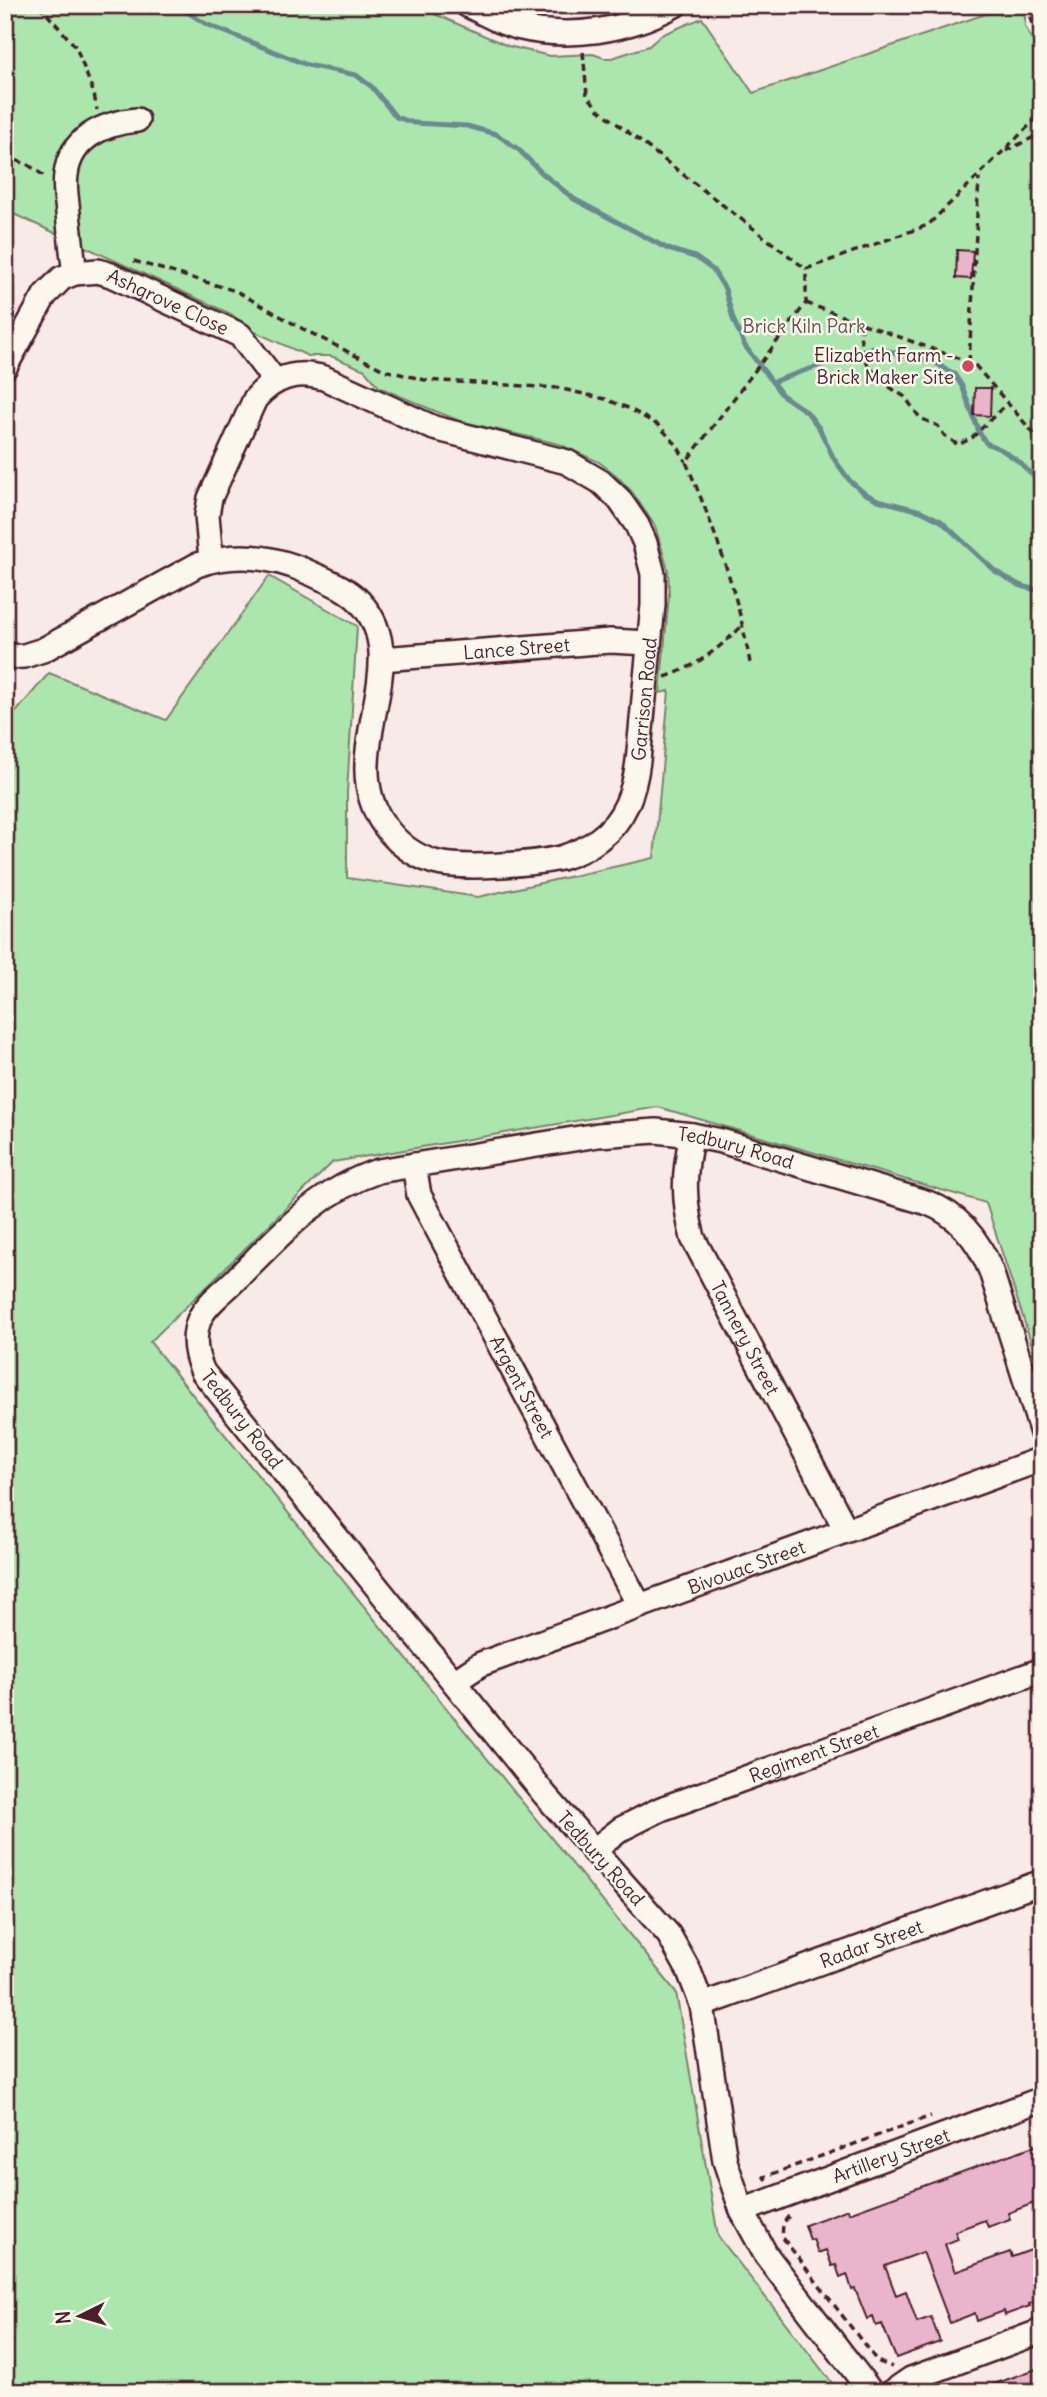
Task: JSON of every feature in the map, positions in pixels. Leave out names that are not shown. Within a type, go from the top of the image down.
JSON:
[{"type":"street","points":[[467,5],[514,27],[550,33],[583,33],[619,27],[675,5]]},
{"type":"street","points":[[5,367],[45,295],[62,278],[75,273],[65,178],[73,151],[80,142],[101,129],[120,122],[137,120]]},
{"type":"street","name":"Ashgrove Close","points":[[75,273],[98,271],[111,275],[240,335],[275,381]]},
{"type":"street","name":"Garrison Road","points":[[5,657],[24,656],[43,650],[181,572],[212,560],[245,557],[291,564],[346,590],[360,601],[371,617],[380,640],[382,659],[365,775],[374,808],[393,836],[417,856],[446,865],[546,860],[575,853],[601,838],[622,814],[635,782],[654,591],[653,574],[645,543],[627,509],[610,490],[590,474],[555,458],[434,428],[312,374],[288,376],[275,381]]},
{"type":"street","points":[[212,560],[207,515],[210,498],[255,399],[275,381]]},
{"type":"street","name":"Lance Street","points":[[382,659],[610,641],[649,643]]},
{"type":"street","name":"Tedbury Road","points":[[871,2392],[766,2255],[732,2189],[725,2161],[702,2005],[689,1971],[669,1935],[593,1851],[203,1372],[196,1356],[194,1341],[204,1311],[310,1207],[334,1190],[360,1177],[378,1171],[629,1132],[664,1131],[721,1141],[928,1203],[955,1219],[971,1234],[986,1258],[1042,1433]]},
{"type":"street","name":"Tannery Street","points":[[692,1135],[685,1170],[684,1198],[692,1238],[846,1530]]},
{"type":"street","name":"Argent Street","points":[[414,1165],[419,1195],[639,1605]]},
{"type":"street","name":"Bivouac Street","points":[[454,1682],[481,1664],[1042,1459]]},
{"type":"street","name":"Regiment Street","points":[[593,1851],[621,1829],[661,1809],[1042,1671]]},
{"type":"street","name":"Radar Street","points":[[702,2005],[1042,1882]]},
{"type":"street","name":"Artillery Street","points":[[742,2211],[1042,2099]]},
{"type":"street","points":[[892,2392],[911,2379],[1042,2331]]},
{"type":"path","points":[[39,5],[76,47],[94,94],[101,129]]},
{"type":"path","points":[[1028,5],[1031,21],[1042,45]]},
{"type":"path","points":[[583,51],[587,96],[598,109],[806,269]]},
{"type":"path","points":[[806,269],[928,225],[1042,113]]},
{"type":"path","points":[[1003,153],[1042,133]]},
{"type":"path","points":[[5,157],[27,164],[66,190]]},
{"type":"path","points":[[969,362],[979,176]]},
{"type":"path","points":[[122,258],[236,291],[384,370],[425,380],[558,388],[605,399],[658,425],[677,445],[712,523],[744,624],[750,663]]},
{"type":"path","points":[[686,462],[806,303],[806,269]]},
{"type":"path","points":[[806,303],[969,362],[979,369],[1042,443]]},
{"type":"path","points":[[863,325],[860,336],[868,366],[905,397],[920,418],[938,426],[944,435],[958,445],[972,438],[1008,402]]},
{"type":"path","points":[[657,680],[689,668],[723,645],[744,624]]},
{"type":"path","points":[[768,2184],[764,2177],[941,2113]]},
{"type":"path","points":[[785,2211],[789,2216],[784,2221],[783,2238],[877,2361],[892,2367],[903,2364]]},
{"type":"green space","name":"Brick Kiln Park","points":[[5,5],[414,5],[508,46],[550,56],[593,54],[604,58],[649,46],[661,35],[702,18],[753,93],[1012,5],[1021,5],[1025,12],[1025,26],[1042,60],[1042,1376],[986,1203],[658,1107],[333,1162],[150,1342],[676,1992],[718,2236],[839,2392],[5,2392],[5,725],[49,673],[166,720],[269,576],[357,626],[347,792],[347,878],[478,897],[654,858],[669,691],[660,693],[669,595],[668,570],[655,526],[632,492],[599,462],[559,444],[460,421],[435,411],[379,387],[365,370],[331,356],[308,356],[255,332],[231,314],[5,210]]},
{"type":"building","points":[[957,250],[973,251],[971,279],[956,278]]},
{"type":"building","points":[[975,388],[991,388],[990,416],[974,415]]},
{"type":"building","points":[[1042,2143],[1042,2200],[1008,2213],[1010,2219],[988,2227],[985,2220],[955,2231],[958,2239],[945,2244],[955,2272],[1010,2252],[1012,2257],[1042,2246],[1042,2299],[1005,2315],[1004,2311],[977,2321],[975,2313],[950,2323],[923,2252],[885,2266],[896,2295],[906,2291],[917,2322],[931,2317],[940,2342],[896,2358],[882,2324],[876,2326],[873,2317],[867,2319],[847,2274],[840,2277],[826,2250],[818,2253],[805,2225],[848,2209],[849,2213]]},
{"type":"building","points":[[1042,2367],[1042,2392],[977,2390]]},
{"type":"waterway","points":[[176,5],[206,24],[307,65],[356,75],[372,87],[396,117],[414,123],[467,126],[496,134],[518,149],[574,199],[668,249],[695,257],[713,270],[725,289],[733,319],[745,346],[782,395],[807,412],[850,481],[878,500],[921,511],[941,521],[995,571],[1019,585],[1042,592]]},
{"type":"waterway","points":[[772,382],[873,347],[936,363],[954,374],[962,386],[979,432],[986,443],[1018,461],[1042,484]]},
{"type":"place","name":"Elizabeth Farm - Brick Maker Site","points":[[968,366]]}]
